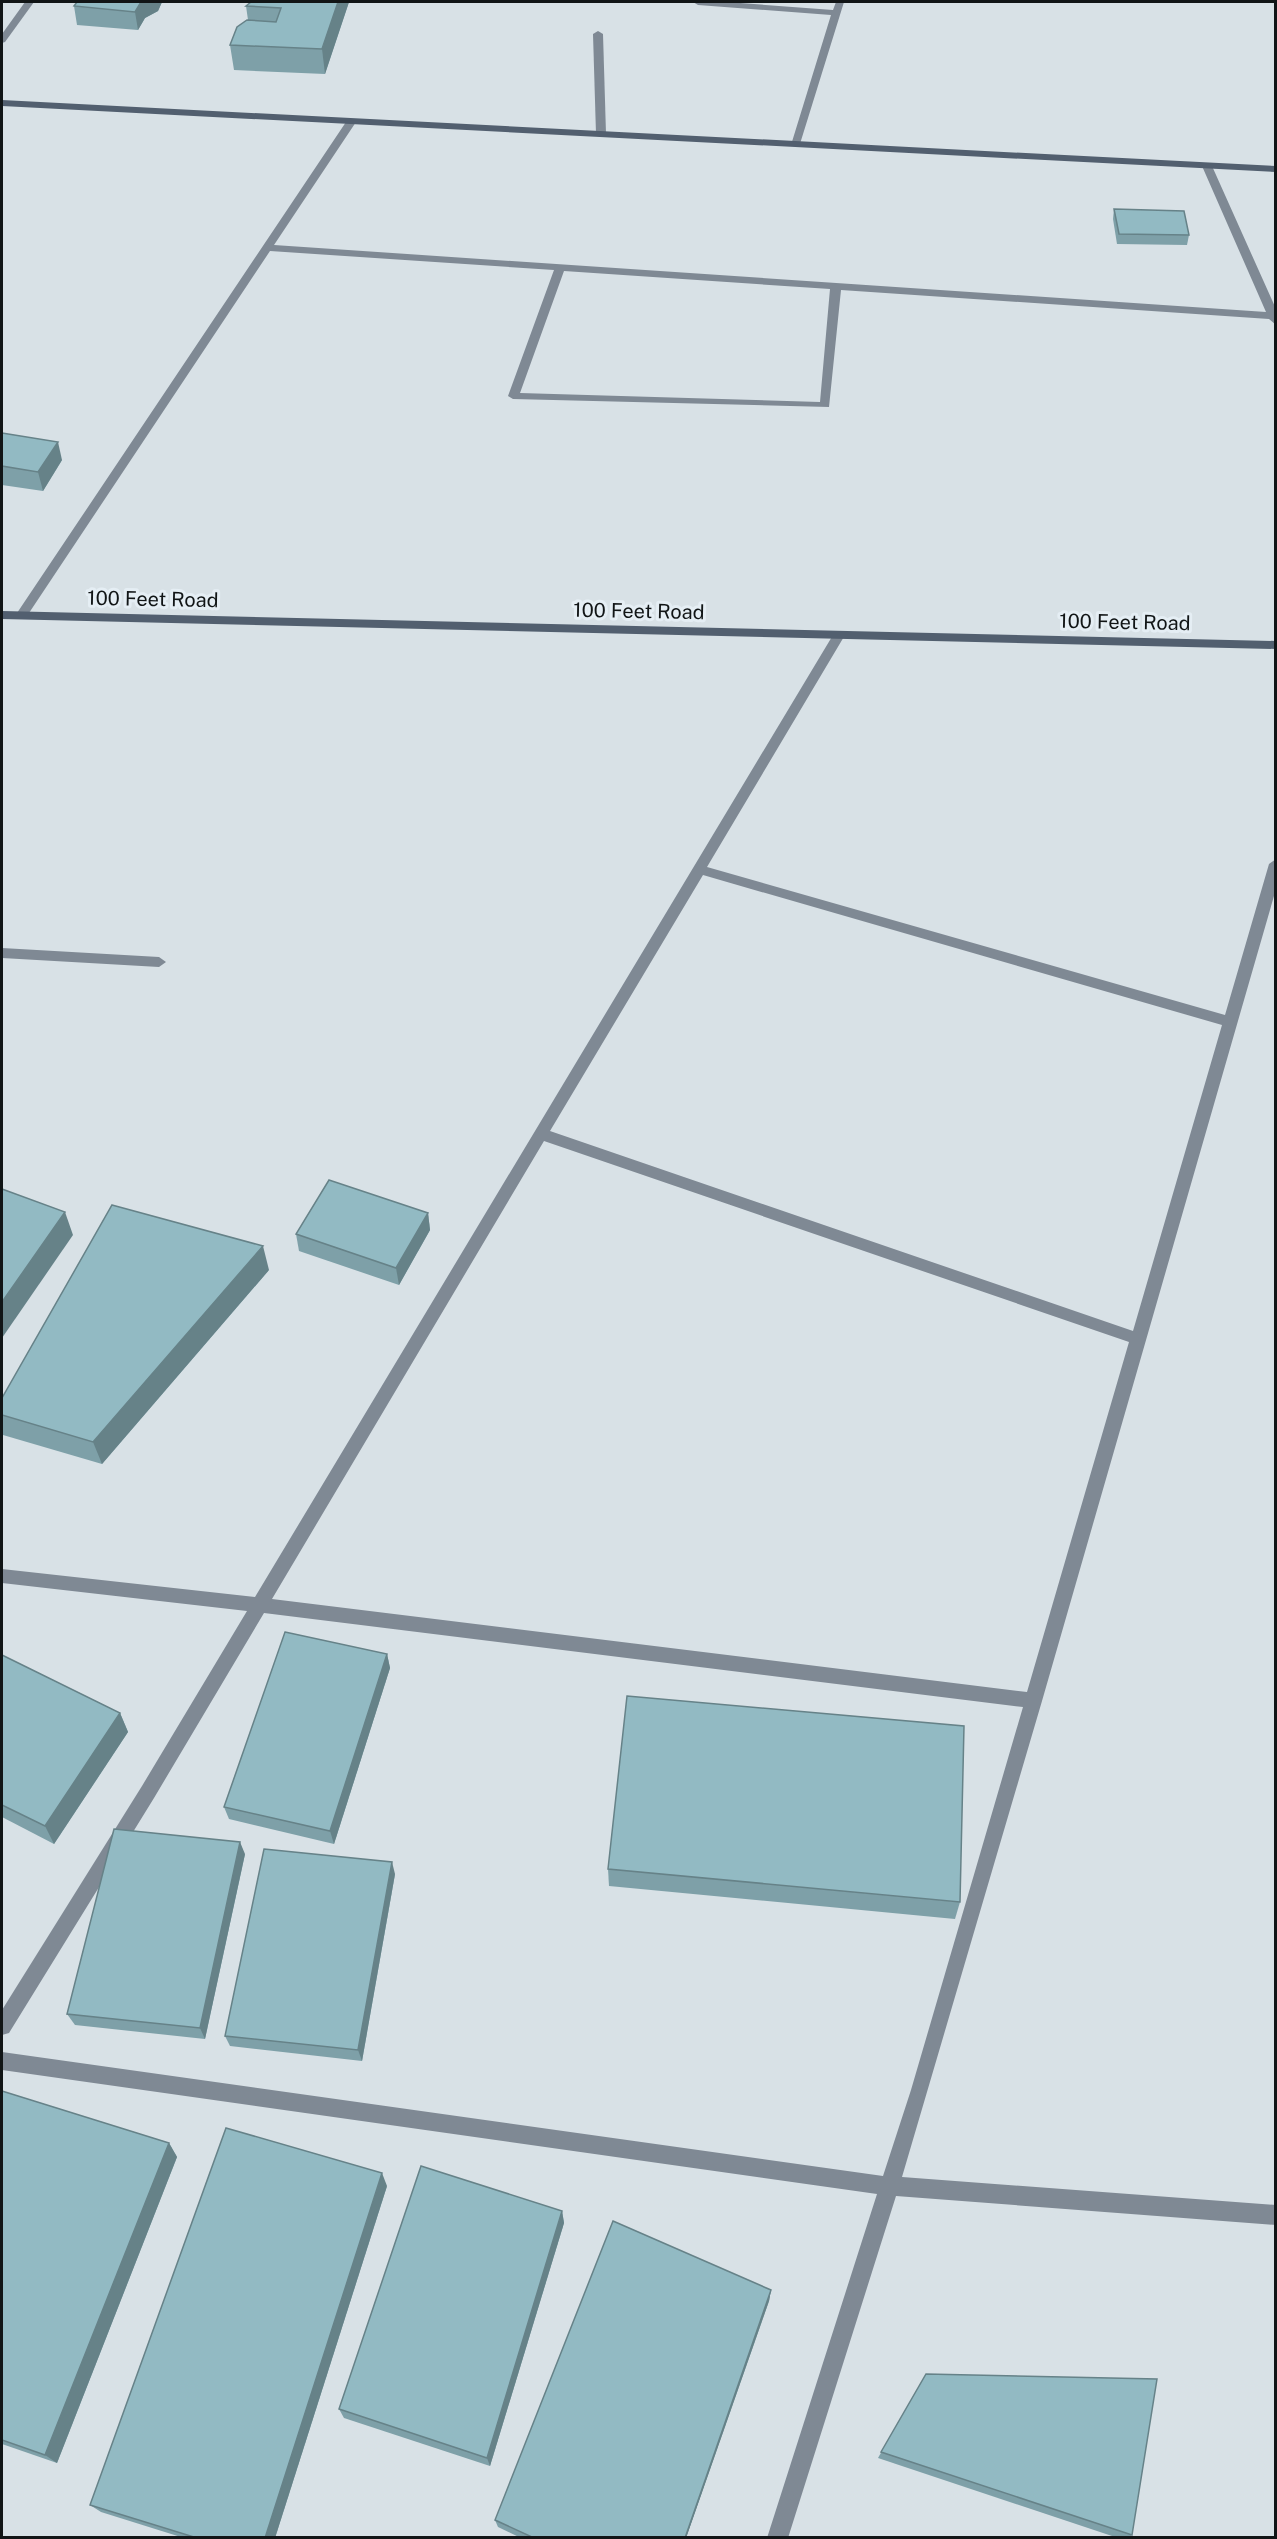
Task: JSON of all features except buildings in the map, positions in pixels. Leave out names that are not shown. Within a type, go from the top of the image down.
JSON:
[{"type":"street","points":[[2,40],[29,2]]},
{"type":"street","points":[[698,2],[837,13]]},
{"type":"street","points":[[795,145],[840,2]]},
{"type":"street","points":[[598,34],[601,134]]},
{"type":"street","points":[[2,103],[1275,169]]},
{"type":"street","points":[[21,616],[351,122]]},
{"type":"street","points":[[267,248],[836,285],[1274,319],[1207,166]]},
{"type":"street","points":[[560,267],[513,396],[825,405],[836,285]]},
{"type":"street","name":"100 Feet Road","points":[[2,615],[1275,645]]},
{"type":"street","points":[[2,2026],[148,1792],[839,635]]},
{"type":"street","points":[[777,2538],[924,2078],[1275,864]]},
{"type":"street","points":[[699,868],[1230,1022]]},
{"type":"street","points":[[2,953],[159,962]]},
{"type":"street","points":[[541,1134],[1138,1339]]},
{"type":"street","points":[[2,1576],[259,1605],[1034,1701]]},
{"type":"street","points":[[2,2061],[889,2186],[1275,2215]]}]
